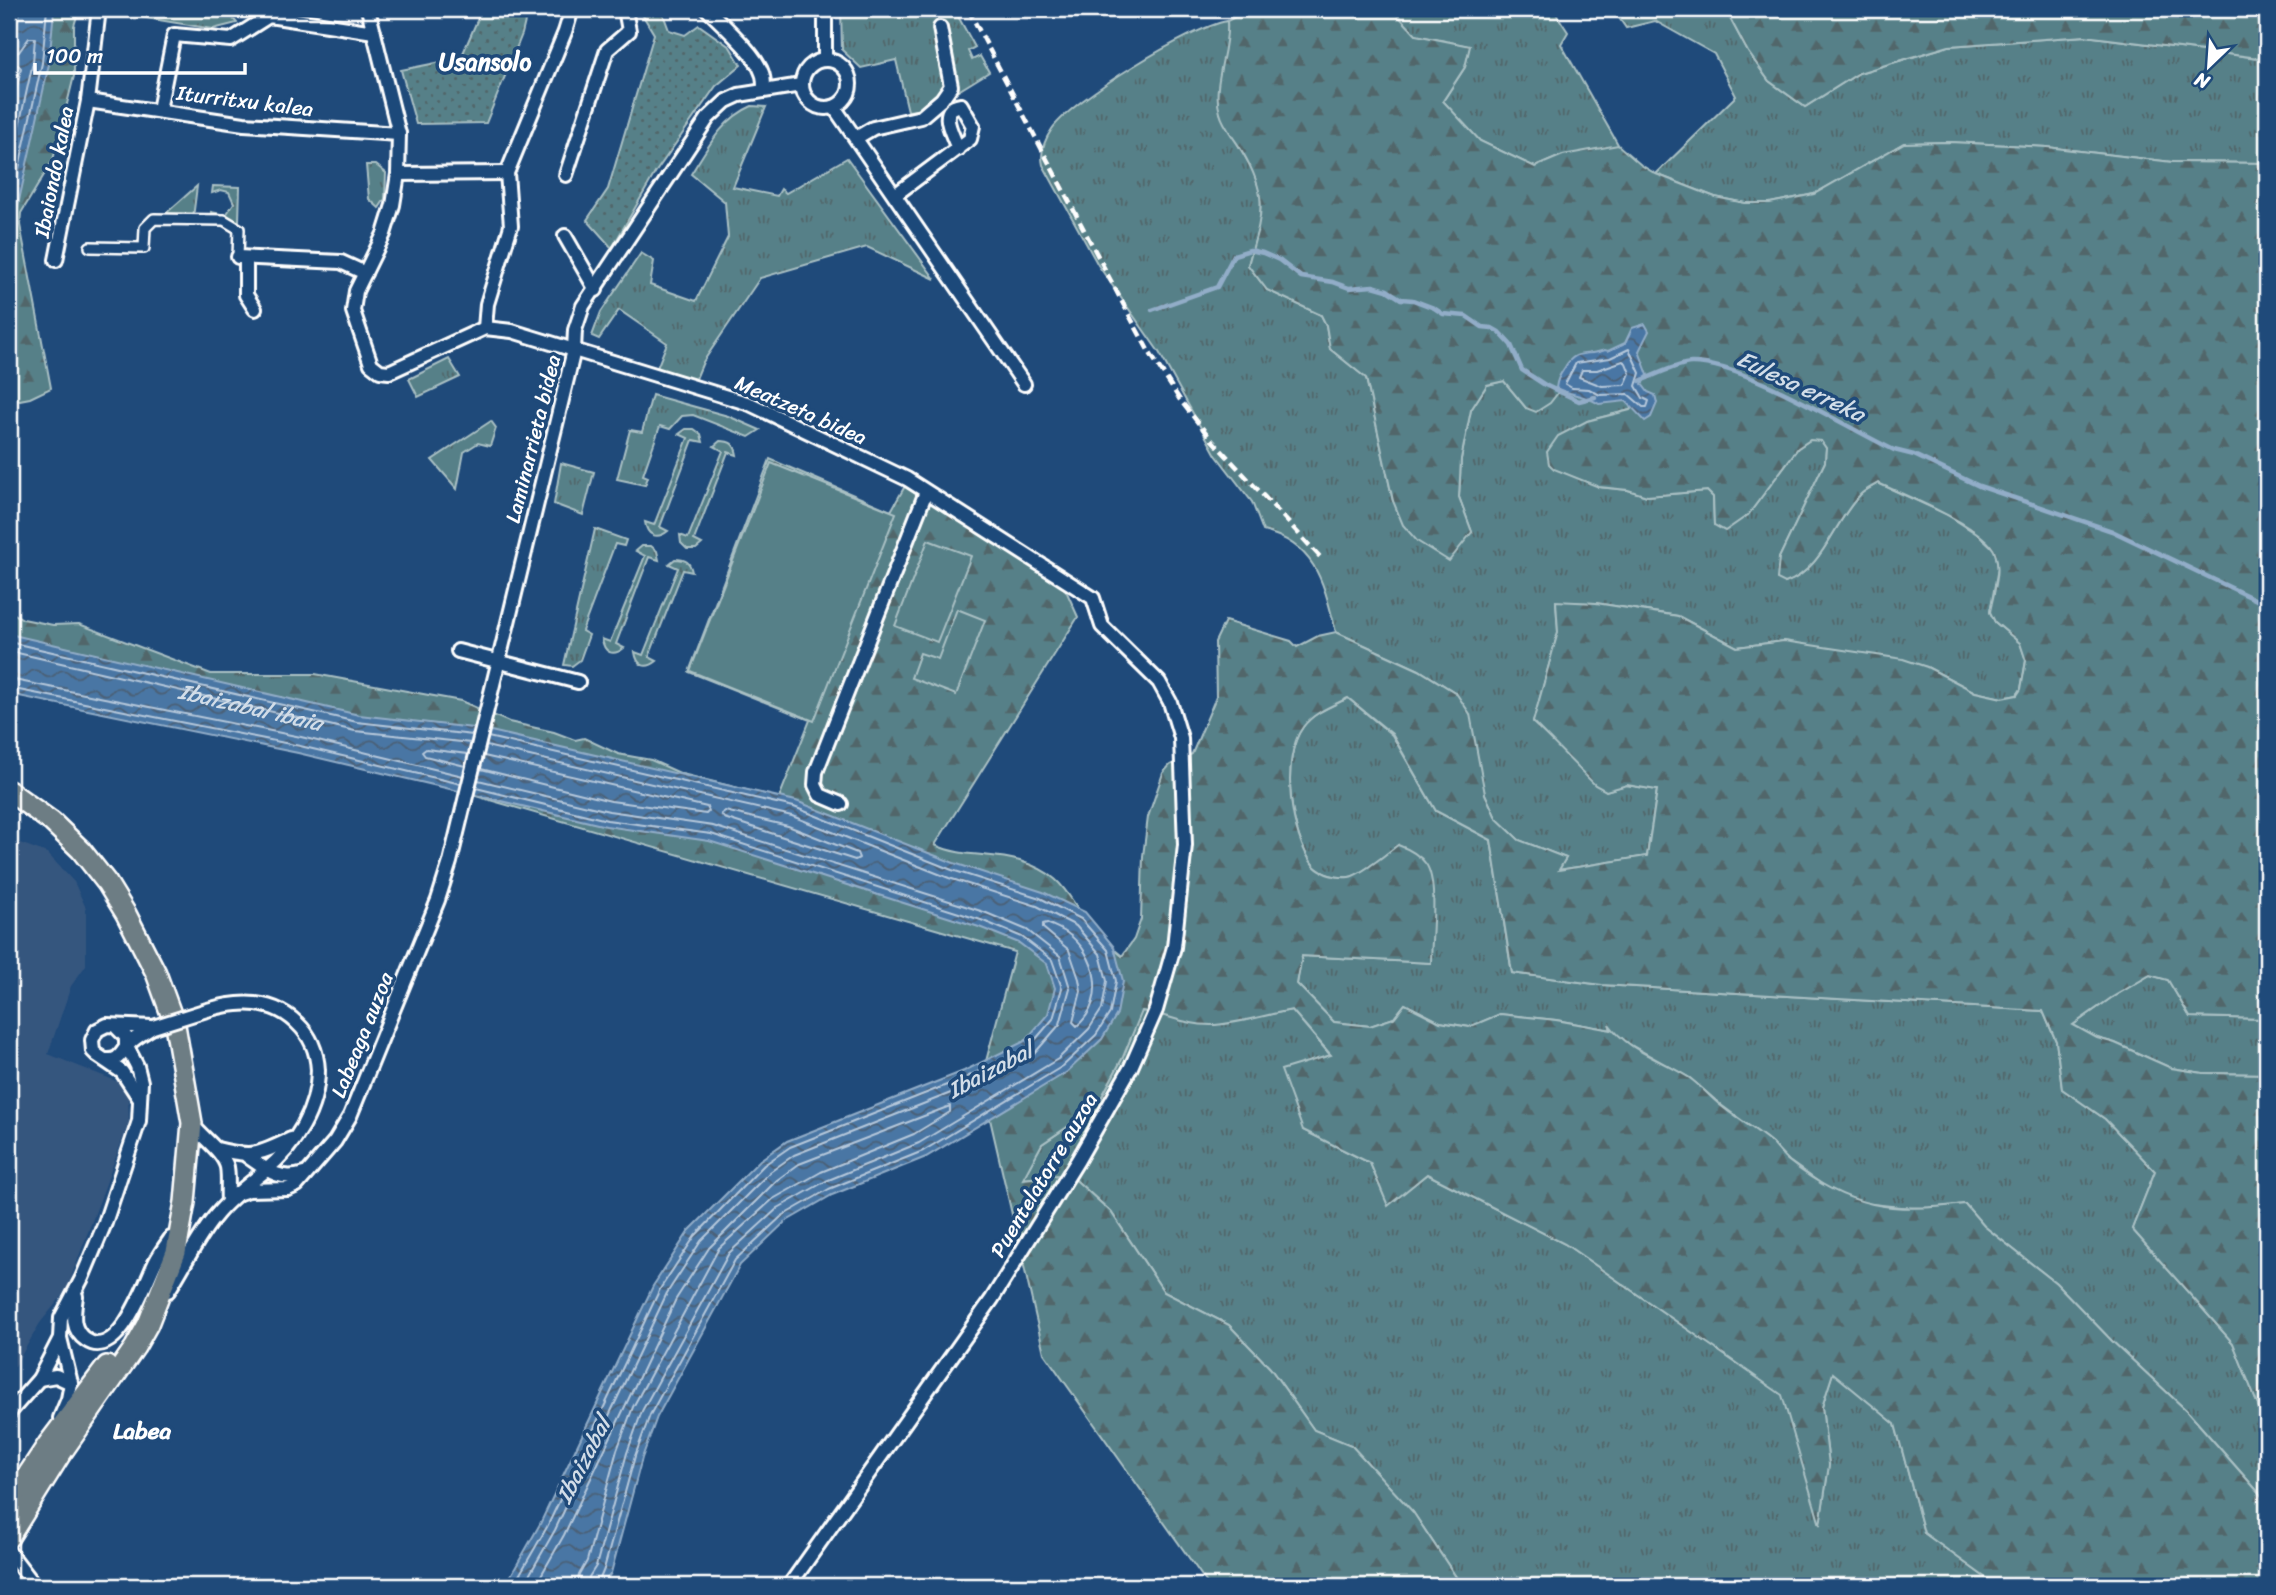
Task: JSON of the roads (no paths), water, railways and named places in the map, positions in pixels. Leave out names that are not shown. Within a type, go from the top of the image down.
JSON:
[{"type":"highway","points":[[9,791],[52,822],[81,850],[107,883],[126,914],[156,972],[175,1025],[192,1123],[185,1202],[176,1252],[148,1324],[128,1358],[60,1455],[9,1537]]},
{"type":"highway","points":[[9,1503],[48,1444],[128,1336],[156,1281],[185,1202]]},
{"type":"street","name":"Ibaiondo kalea","points":[[56,260],[88,101],[99,9]]},
{"type":"street","points":[[368,9],[399,134],[398,174],[393,205],[384,234],[356,291],[354,311],[371,364],[380,371],[388,372],[485,328],[486,304],[511,226],[507,173],[572,9]]},
{"type":"street","points":[[566,175],[607,50],[629,31],[625,9]]},
{"type":"street","points":[[708,9],[758,65],[762,72],[764,89]]},
{"type":"street","points":[[825,9],[825,59]]},
{"type":"street","points":[[159,110],[174,35],[231,40],[269,16],[374,32]]},
{"type":"street","points":[[856,138],[873,128],[921,117],[942,99],[951,86],[940,29]]},
{"type":"street","points":[[825,59],[839,63],[849,75],[846,97],[834,107],[812,104],[806,99],[801,85],[805,70],[810,64],[825,59]]},
{"type":"street","name":"Laminarrieta bidea","points":[[438,900],[464,809],[574,350],[575,330],[583,306],[708,118],[726,101],[739,95],[801,85]]},
{"type":"street","name":"Iturritxu kalea","points":[[88,101],[244,124],[399,134]]},
{"type":"street","points":[[834,107],[1024,384]]},
{"type":"street","points":[[895,195],[958,149]]},
{"type":"street","points":[[398,174],[507,173]]},
{"type":"street","points":[[90,247],[144,248],[145,228],[154,219],[224,220],[239,229],[246,295],[255,309]]},
{"type":"street","points":[[565,236],[596,290]]},
{"type":"street","points":[[242,257],[341,262],[365,272]]},
{"type":"street","name":"Meatzeta bidea","points":[[485,328],[512,331],[750,404],[907,479],[1093,598],[1102,625],[1159,682],[1179,729]]},
{"type":"street","points":[[841,804],[820,795],[815,785],[816,772],[926,492]]},
{"type":"street","points":[[458,651],[578,682]]},
{"type":"street","name":"Puentelatorre auzoa","points":[[789,1586],[992,1299],[1078,1160],[1131,1067],[1156,1010],[1174,947],[1185,845],[1179,729]]},
{"type":"street","name":"Labeaga auzoa","points":[[232,1197],[249,1190],[288,1189],[297,1185],[335,1141],[350,1116],[438,900]]},
{"type":"street","name":"Labeaga auzoa","points":[[148,1324],[190,1252],[215,1216],[232,1197],[270,1171],[297,1136],[307,1120],[318,1081],[317,1060],[311,1038],[281,1010],[260,1004],[227,1004],[153,1027]]},
{"type":"street","points":[[139,1098],[121,1072],[93,1051],[94,1034],[107,1026],[153,1027]]},
{"type":"street","points":[[126,1045],[153,1027]]},
{"type":"street","points":[[105,1060],[117,1059],[125,1051],[126,1037],[117,1028]]},
{"type":"street","points":[[48,1444],[68,1399],[72,1383],[60,1338],[61,1318],[77,1289],[105,1223],[139,1121],[141,1082],[137,1066],[126,1045]]},
{"type":"street","points":[[192,1123],[201,1137],[216,1149],[227,1166],[232,1197]]},
{"type":"street","points":[[247,1156],[268,1150],[297,1136]]},
{"type":"street","points":[[216,1149],[247,1156],[270,1171],[290,1179],[304,1174]]},
{"type":"street","points":[[270,1171],[274,1190]]},
{"type":"street","points":[[77,1289],[73,1320],[75,1326],[89,1343],[98,1345],[108,1342],[121,1330],[134,1309],[156,1260],[171,1238]]},
{"type":"street","points":[[9,1413],[39,1379],[60,1338]]},
{"type":"street","points":[[39,1379],[56,1376],[72,1383]]},
{"type":"street","points":[[9,1552],[35,1586]]},
{"type":"water","points":[[21,9],[54,9],[49,64],[9,246],[9,49]]},
{"type":"water","points":[[1645,324],[1649,331],[1639,351],[1648,375],[1642,384],[1648,392],[1655,395],[1657,403],[1651,417],[1645,421],[1626,401],[1599,404],[1556,388],[1560,375],[1573,357],[1608,351],[1625,343],[1632,328]]},
{"type":"water","points":[[9,634],[359,715],[482,729],[796,801],[954,863],[1043,892],[1085,912],[1114,947],[1123,981],[1117,1014],[1102,1039],[1067,1072],[926,1157],[832,1195],[785,1222],[740,1265],[657,1417],[642,1458],[611,1573],[602,1586],[505,1586],[540,1524],[653,1286],[689,1231],[760,1160],[787,1141],[964,1071],[1025,1041],[1048,1014],[1055,988],[1047,964],[1019,943],[979,927],[709,841],[606,826],[298,753],[9,694]]},
{"type":"waterway","name":"Eulesa erreka","points":[[1152,310],[1217,287],[1234,255],[1250,250],[1279,260],[1301,277],[1333,282],[1349,288],[1373,286],[1387,290],[1401,299],[1413,300],[1434,308],[1443,314],[1466,316],[1482,327],[1499,332],[1511,345],[1522,370],[1545,385],[1579,401],[1595,397]]},
{"type":"waterway","name":"Eulesa erreka","points":[[1640,381],[1691,363],[1713,365],[1738,373],[1793,397],[1894,450],[1914,455],[1979,486],[2112,531],[2267,605]]},
{"type":"railway","points":[[968,9],[1148,350],[1180,400],[1211,439],[1322,559]]},
{"type":"district","name":"Usansolo","points":[[485,62]]},
{"type":"district","name":"Labea","points":[[142,1431]]},
{"type":"water label","name":"Ibaizabal ibaia","points":[[251,709]]},
{"type":"water label","name":"Ibaizabal","points":[[990,1070]]},
{"type":"water label","name":"Ibaizabal","points":[[583,1460]]}]
